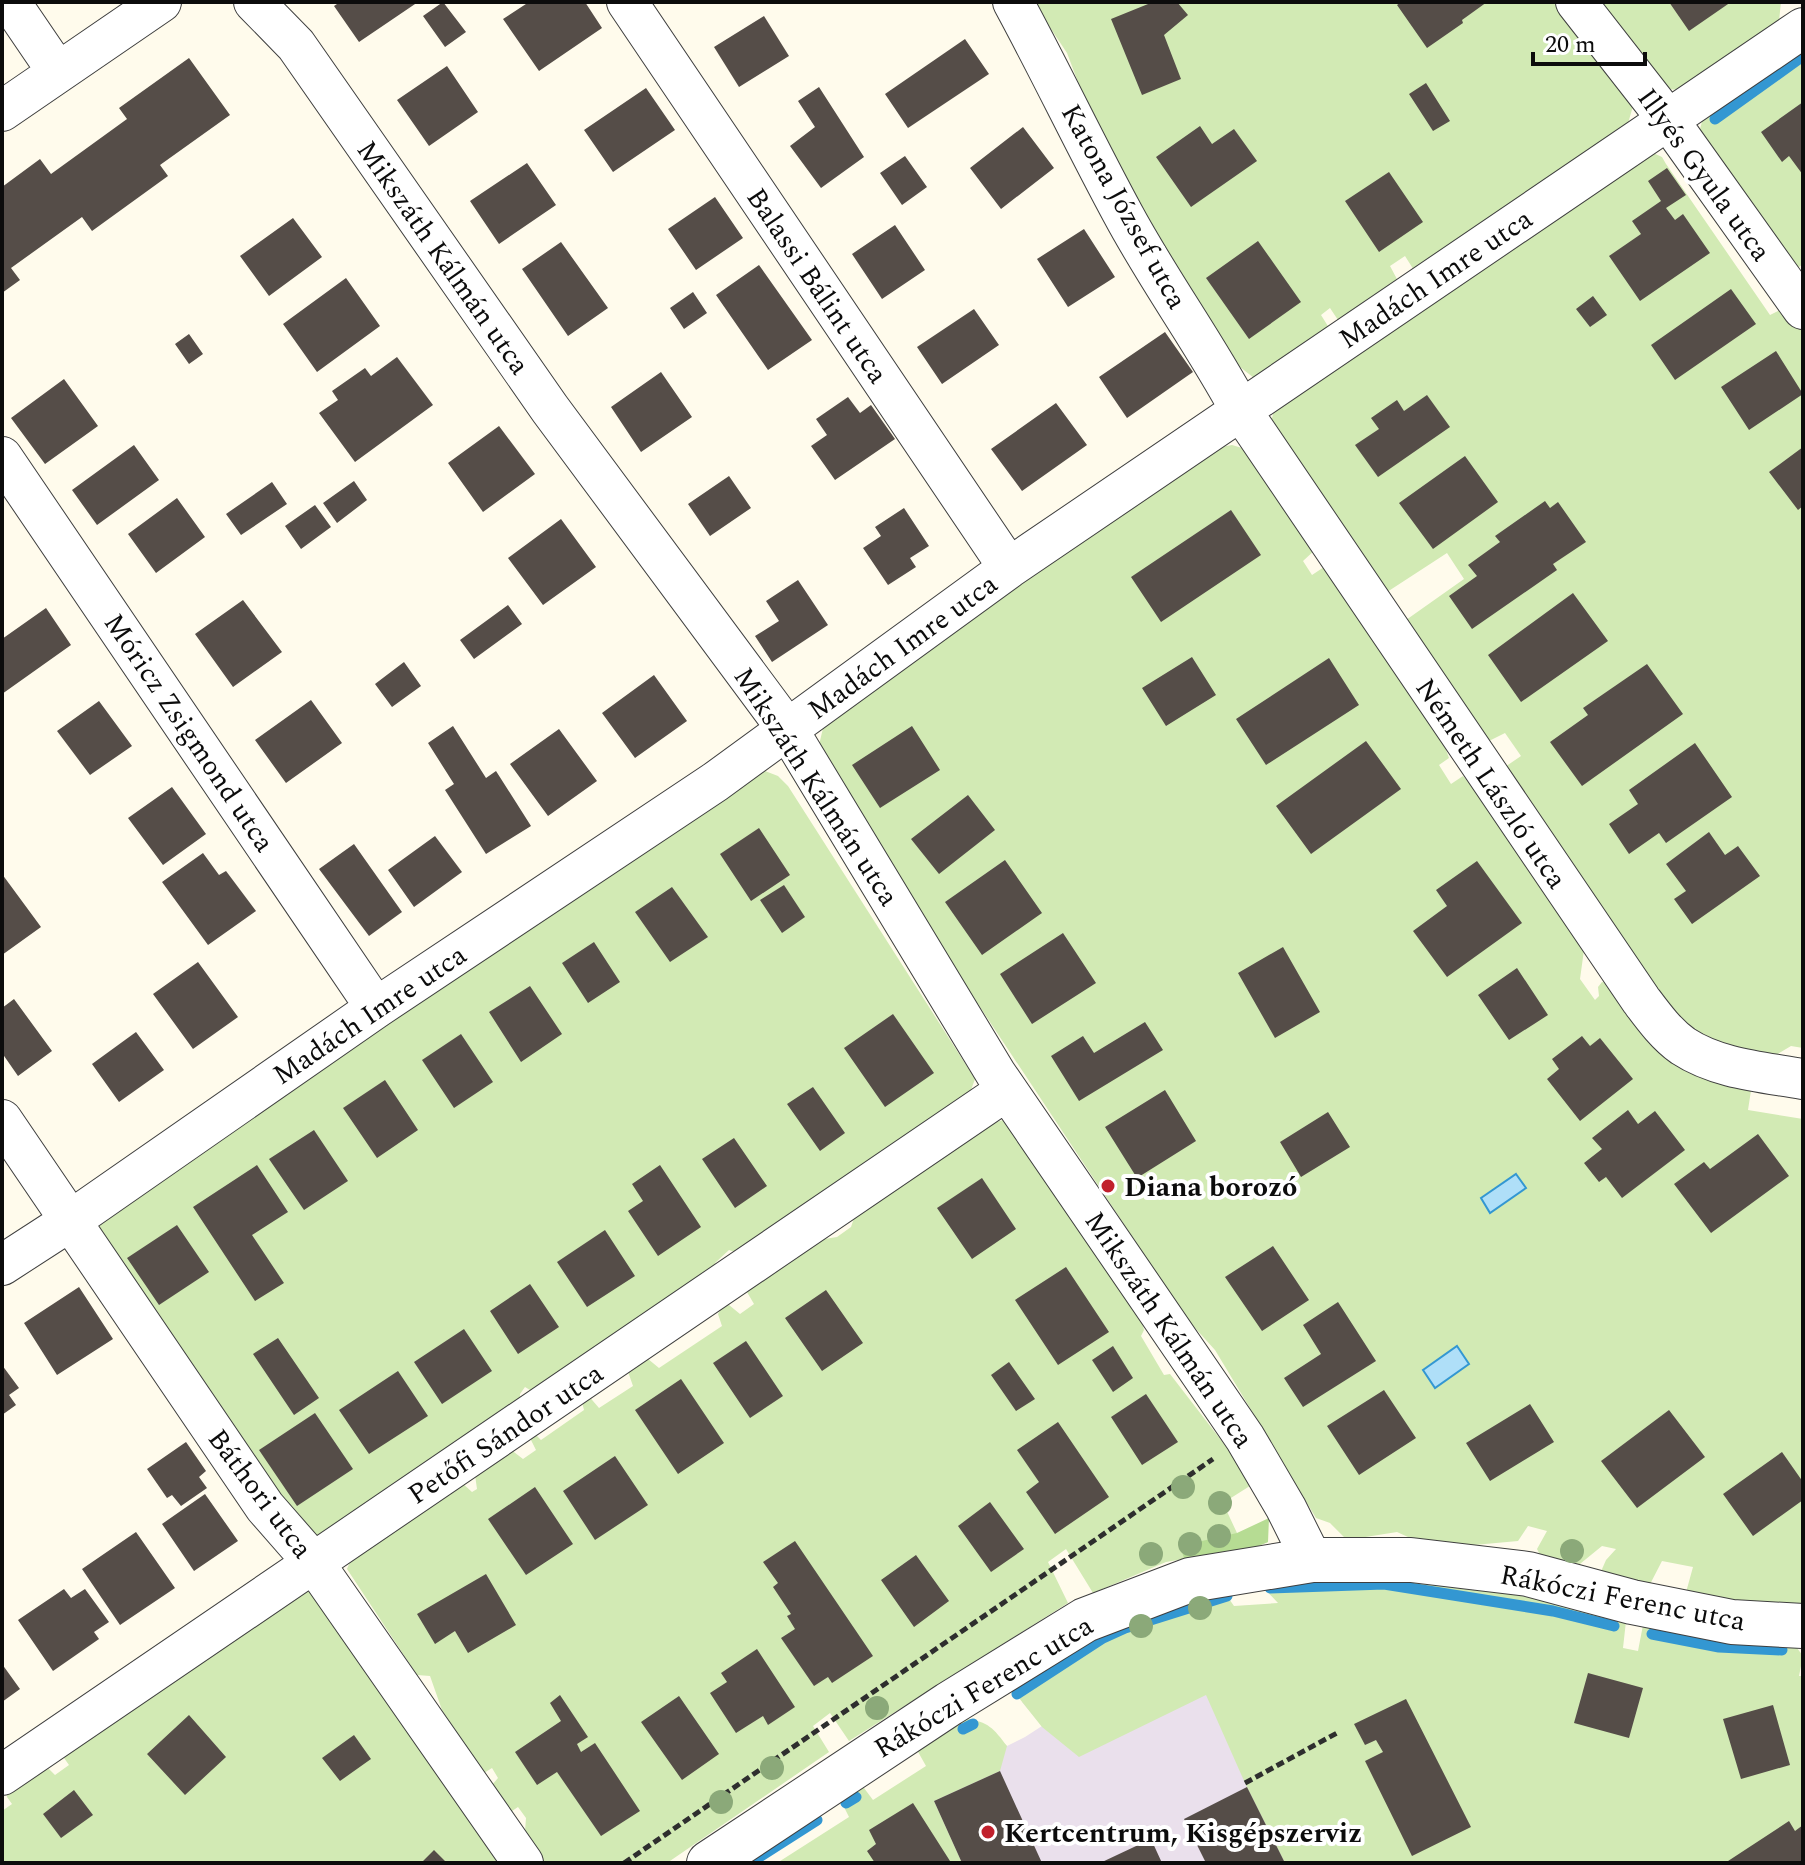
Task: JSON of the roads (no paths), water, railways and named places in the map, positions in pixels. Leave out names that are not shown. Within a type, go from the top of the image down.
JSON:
[{"type":"street","points":[[10,2],[57,71]]},
{"type":"street","points":[[2,111],[161,2]]},
{"type":"street","name":"Mikszáth Kálmán utca","points":[[254,2],[296,45],[550,409],[788,730],[1007,1090],[1245,1438],[1312,1560]]},
{"type":"street","name":"Balassi Bálint utca","points":[[627,2],[1009,568]]},
{"type":"street","name":"Katona József utca","points":[[1013,2],[1124,216],[1240,409]]},
{"type":"street","name":"Illyés Gyula utca","points":[[1576,2],[1669,121],[1803,309]]},
{"type":"street","name":"Madách Imre utca","points":[[2,1265],[376,1008],[715,782],[1009,568],[1803,28]]},
{"type":"street","name":"Németh László utca","points":[[1240,409],[1606,951],[1659,1024],[1683,1045],[1704,1056],[1732,1066],[1803,1079]]},
{"type":"street","name":"Móricz Zsigmond utca","points":[[2,457],[376,1008]]},
{"type":"street","name":"Petőfi Sándor utca","points":[[2,1775],[1007,1090]]},
{"type":"street","name":"Báthori utca","points":[[2,1120],[265,1507],[314,1563],[523,1863]]},
{"type":"street","name":"Rákóczi Ferenc utca","points":[[709,1863],[949,1704],[1085,1620],[1190,1580],[1312,1560],[1411,1560],[1528,1574],[1632,1602],[1732,1622],[1803,1626]]},
{"type":"water","points":[[1516,1174],[1526,1188],[1490,1213],[1481,1198]]},
{"type":"water","points":[[1457,1346],[1469,1364],[1435,1388],[1423,1370]]},
{"type":"waterway","points":[[1715,119],[1803,56]]},
{"type":"waterway","points":[[1270,1588],[1384,1584],[1553,1611],[1614,1626]]},
{"type":"waterway","points":[[1017,1694],[1103,1638],[1125,1628],[1227,1596]]},
{"type":"waterway","points":[[1652,1634],[1719,1647],[1782,1650]]},
{"type":"waterway","points":[[963,1729],[973,1724]]},
{"type":"waterway","points":[[846,1803],[856,1797]]},
{"type":"waterway","points":[[750,1863],[817,1820]]},
{"type":"place","name":"Diana borozó","points":[[1108,1186]]},
{"type":"place","name":"Kertcentrum, Kisgépszerviz","points":[[988,1832]]}]
